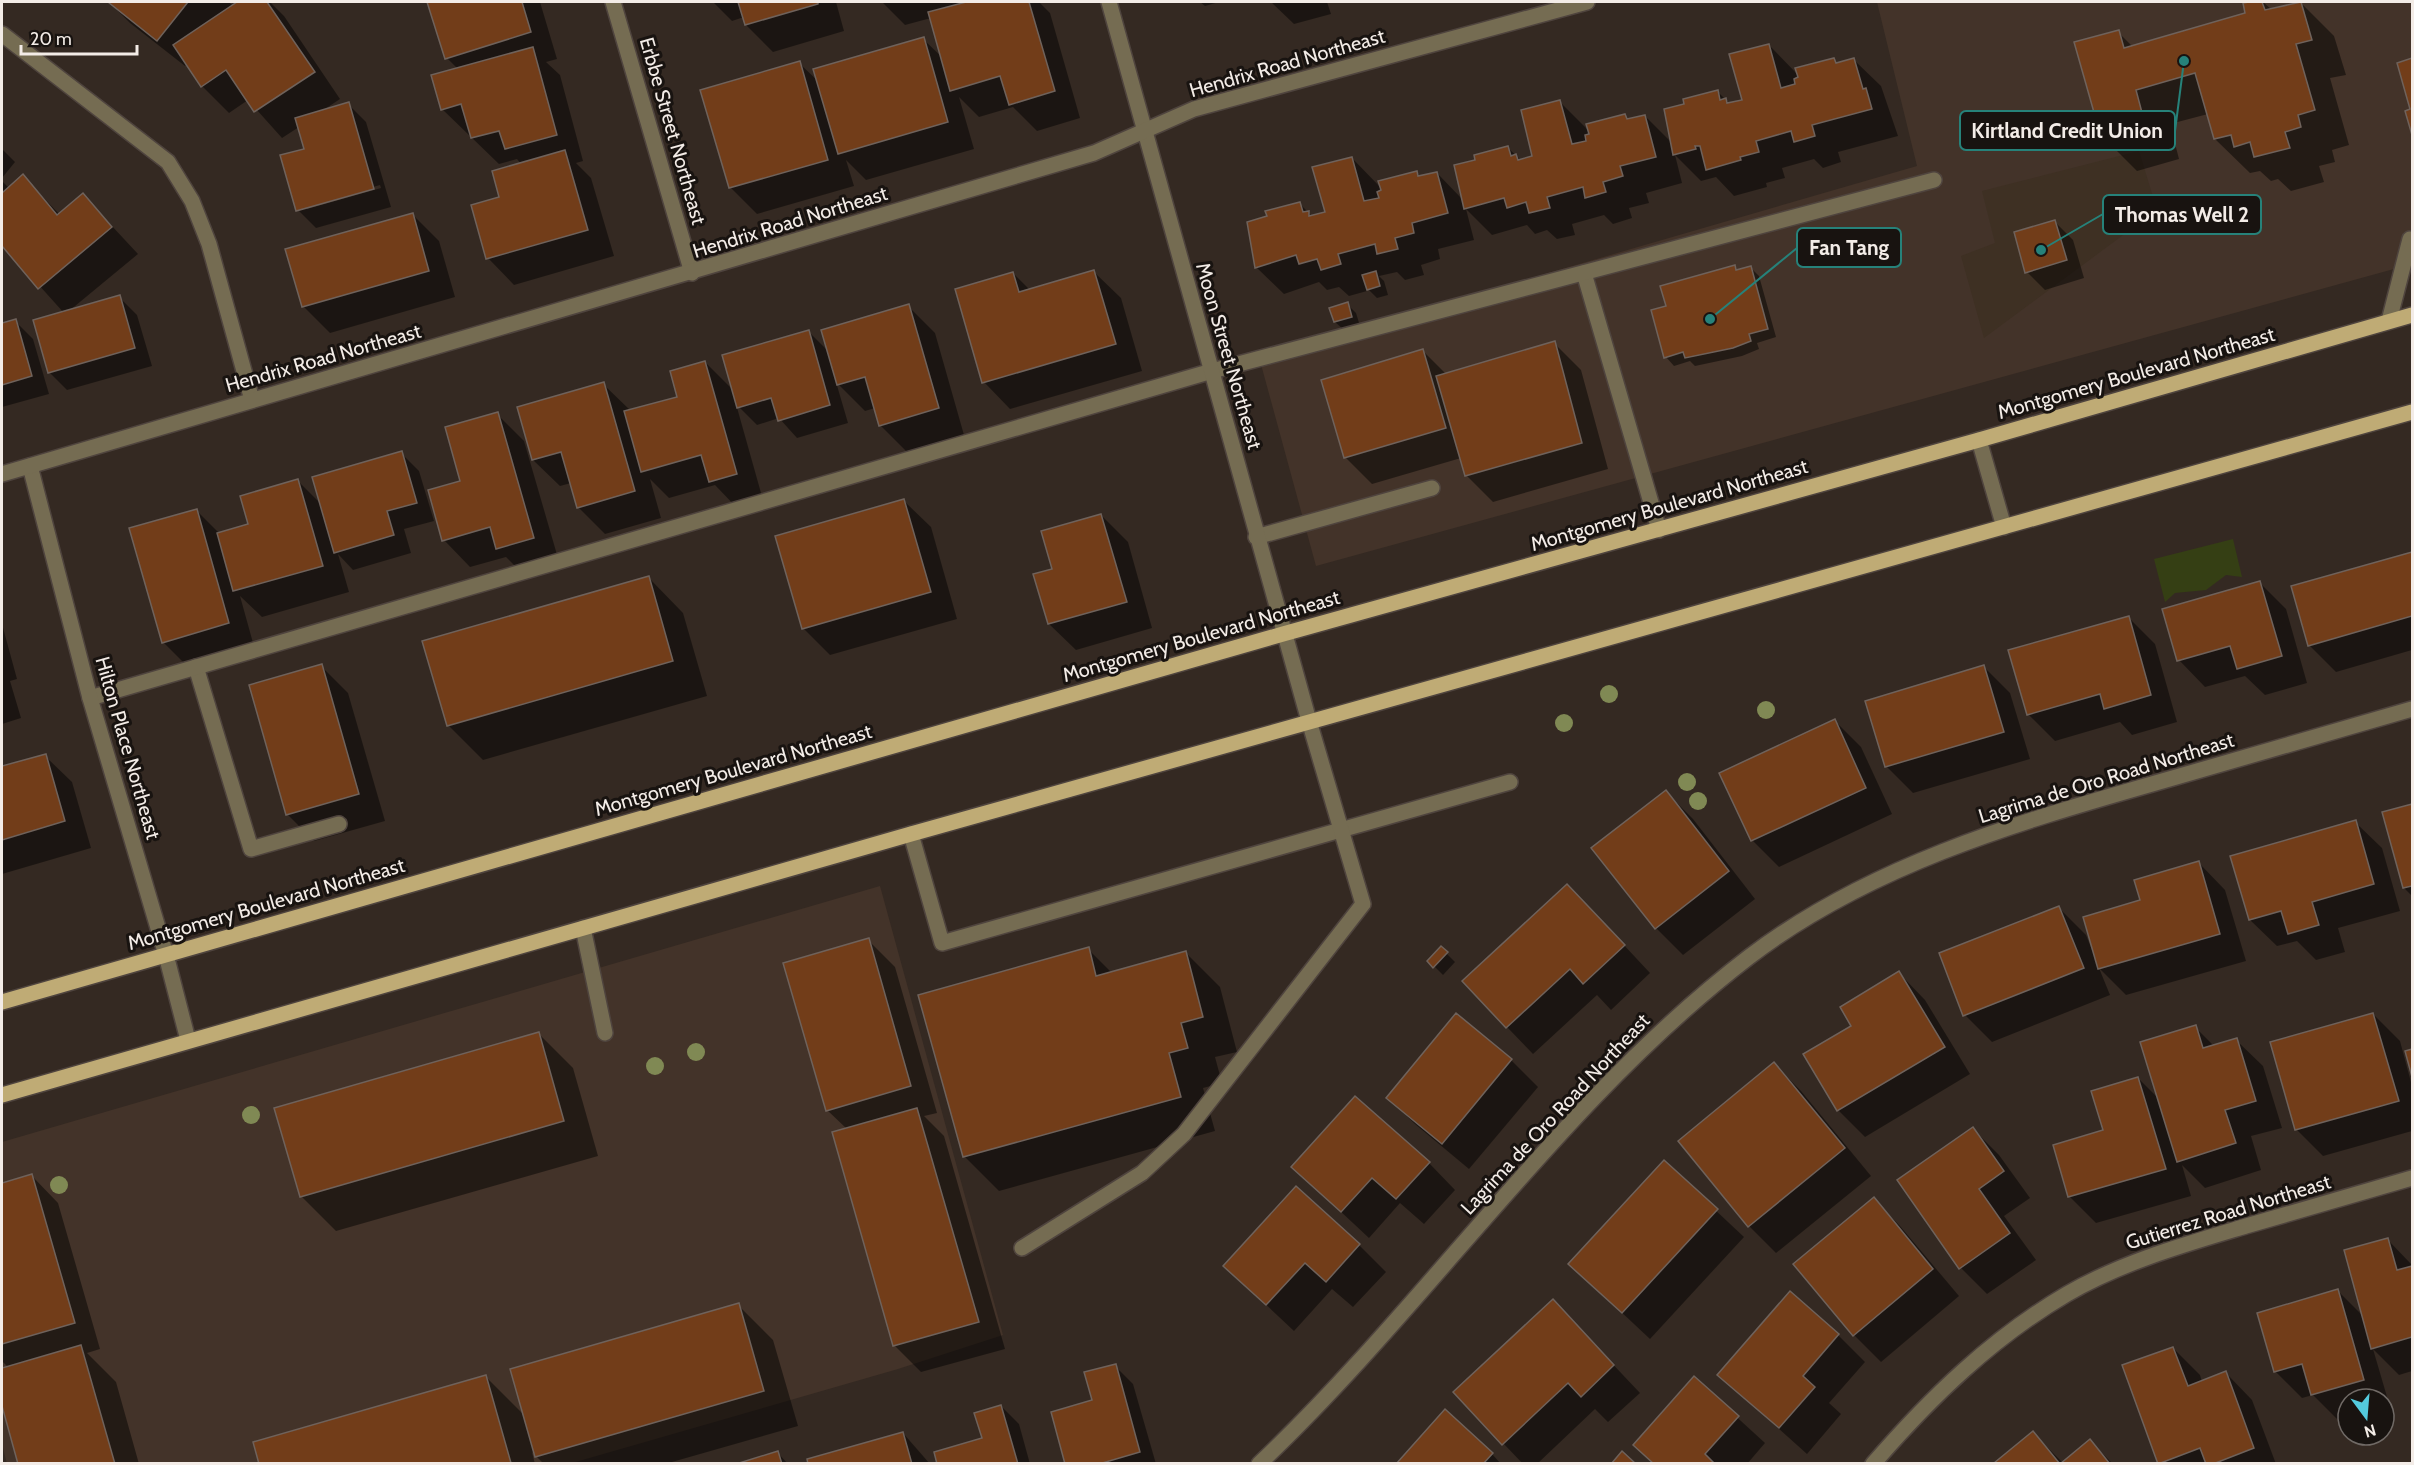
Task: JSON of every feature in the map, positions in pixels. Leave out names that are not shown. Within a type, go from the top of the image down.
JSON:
[{"type":"main road","name":"Montgomery Boulevard Northeast","points":[[2,1002],[1283,634],[1979,440],[2412,315]]},
{"type":"main road","points":[[2,1095],[1309,721],[2412,412]]},
{"type":"street","name":"Erbbe Street Northeast","points":[[613,2],[692,273]]},
{"type":"street","name":"Moon Street Northeast","points":[[1022,1248],[1142,1173],[1184,1134],[1363,904],[1283,634],[1109,2]]},
{"type":"street","name":"Hendrix Road Northeast","points":[[2,474],[1094,153],[1144,134],[1194,109],[1587,2]]},
{"type":"street","points":[[2,34],[168,162],[192,201],[209,244],[252,400]]},
{"type":"street","points":[[90,698],[1212,371],[1934,180]]},
{"type":"street","points":[[2389,321],[2410,239],[2412,240]]},
{"type":"street","points":[[1584,273],[1659,530]]},
{"type":"street","points":[[1979,440],[2004,527]]},
{"type":"street","name":"Hilton Place Northeast","points":[[30,466],[90,698],[166,954],[188,1040]]},
{"type":"street","points":[[1256,537],[1432,488]]},
{"type":"street","points":[[196,667],[251,849],[339,824]]},
{"type":"street","name":"Lagrima de Oro Road Northeast","points":[[1259,1464],[1310,1416],[1566,1127],[1628,1062],[1691,1004],[1752,955],[1835,902],[1915,863],[2015,824],[2412,709]]},
{"type":"street","points":[[911,834],[942,943],[1510,782]]},
{"type":"street","points":[[583,928],[605,1033]]},
{"type":"street","name":"Gutierrez Road Northeast","points":[[1873,1464],[1906,1425],[1955,1376],[2006,1333],[2069,1293],[2133,1263],[2199,1240],[2412,1178]]},
{"type":"shaded area","points":[[1877,2],[2412,2],[2412,264],[1316,566],[1259,357],[1917,166]]},
{"type":"shaded area","points":[[2139,151],[2157,210],[1984,338],[1961,256],[1995,243],[1982,191]]},
{"type":"shaded area","points":[[880,886],[1003,1335],[898,1369],[572,1463],[7,1464],[2,1444],[2,1142]]},
{"type":"green space","points":[[2233,539],[2242,577],[2226,575],[2206,590],[2175,593],[2165,602],[2154,559]]},
{"type":"building","points":[[108,2],[188,2],[157,41]]},
{"type":"building","points":[[237,2],[267,2],[315,72],[254,112],[226,70],[201,87],[173,45]]},
{"type":"building","points":[[427,2],[522,2],[531,32],[445,59]]},
{"type":"building","points":[[738,2],[818,2],[818,4],[745,25]]},
{"type":"building","points":[[966,2],[1029,2],[1055,91],[1009,105],[1000,76],[950,91],[928,12]]},
{"type":"building","points":[[2262,2],[2265,10],[2301,2],[2312,40],[2296,44],[2315,110],[2298,115],[2301,127],[2285,132],[2290,148],[2254,157],[2250,142],[2234,147],[2231,135],[2214,139],[2195,73],[2136,90],[2145,124],[2101,137],[2074,42],[2119,30],[2124,48],[2245,13],[2243,3]]},
{"type":"building","points":[[924,37],[948,122],[838,154],[813,69]]},
{"type":"building","points":[[1769,44],[1781,88],[1795,84],[1794,79],[1798,77],[1795,68],[1834,58],[1836,63],[1854,58],[1863,89],[1866,88],[1872,109],[1812,125],[1815,136],[1794,142],[1791,131],[1756,141],[1759,152],[1706,170],[1700,146],[1673,155],[1664,109],[1684,104],[1683,99],[1718,90],[1720,100],[1726,98],[1727,103],[1742,100],[1729,54]]},
{"type":"building","points":[[533,47],[557,135],[505,149],[499,131],[471,138],[461,104],[441,110],[431,75]]},
{"type":"building","points":[[2412,58],[2412,135],[2405,111],[2410,109],[2397,63]]},
{"type":"building","points":[[800,61],[828,160],[729,188],[700,90]]},
{"type":"building","points":[[1560,100],[1572,144],[1586,141],[1585,135],[1589,134],[1586,124],[1625,114],[1627,119],[1645,115],[1656,157],[1620,166],[1623,176],[1603,182],[1606,192],[1585,198],[1583,187],[1547,197],[1550,208],[1529,213],[1526,202],[1507,208],[1504,198],[1464,209],[1454,165],[1475,160],[1474,155],[1508,146],[1511,156],[1516,154],[1518,160],[1532,156],[1521,110]]},
{"type":"building","points":[[349,102],[374,189],[296,211],[280,155],[304,149],[295,118]]},
{"type":"building","points":[[565,150],[588,230],[486,259],[471,205],[499,197],[492,171]]},
{"type":"building","points":[[1352,157],[1364,201],[1379,198],[1377,192],[1381,190],[1378,181],[1417,171],[1418,176],[1437,172],[1448,213],[1412,223],[1414,233],[1395,238],[1398,249],[1377,254],[1375,244],[1338,254],[1341,264],[1321,270],[1317,259],[1299,264],[1296,255],[1255,268],[1247,222],[1267,216],[1265,211],[1300,202],[1303,212],[1309,211],[1309,216],[1325,212],[1312,167]]},
{"type":"building","points":[[23,174],[57,215],[83,193],[112,227],[38,289],[2,246],[2,193]]},
{"type":"building","points":[[413,213],[429,271],[302,307],[285,249]]},
{"type":"building","points":[[2055,220],[2067,260],[2025,273],[2014,232]]},
{"type":"building","points":[[1735,265],[1736,270],[1751,266],[1768,329],[1749,334],[1751,341],[1733,348],[1685,358],[1683,352],[1664,358],[1651,310],[1666,306],[1660,286]]},
{"type":"building","points":[[1094,270],[1116,344],[982,383],[955,289],[1013,272],[1019,292]]},
{"type":"building","points":[[1376,271],[1380,286],[1367,290],[1362,275]]},
{"type":"building","points":[[120,295],[135,348],[48,373],[33,320]]},
{"type":"building","points":[[1348,302],[1352,317],[1334,322],[1329,308]]},
{"type":"building","points":[[909,304],[939,408],[879,426],[865,377],[837,385],[821,330]]},
{"type":"building","points":[[16,319],[32,376],[2,385],[2,323]]},
{"type":"building","points":[[809,330],[830,405],[778,421],[771,398],[737,408],[722,355]]},
{"type":"building","points":[[1555,341],[1582,443],[1465,476],[1436,376]]},
{"type":"building","points":[[1423,349],[1446,428],[1344,458],[1321,380]]},
{"type":"building","points":[[705,361],[737,474],[709,482],[701,455],[641,472],[624,411],[677,397],[670,371]]},
{"type":"building","points":[[604,382],[635,491],[577,508],[561,452],[532,460],[517,407]]},
{"type":"building","points":[[498,412],[534,538],[496,549],[490,527],[442,541],[428,490],[460,481],[445,427]]},
{"type":"building","points":[[402,451],[417,503],[387,511],[394,535],[334,553],[312,477]]},
{"type":"building","points":[[298,479],[323,566],[233,591],[217,533],[248,524],[240,496]]},
{"type":"building","points":[[904,499],[931,592],[802,629],[775,536]]},
{"type":"building","points":[[197,509],[229,623],[162,643],[129,528]]},
{"type":"building","points":[[1101,514],[1127,602],[1048,624],[1033,574],[1052,569],[1041,531]]},
{"type":"building","points":[[2412,552],[2412,616],[2308,646],[2291,586]]},
{"type":"building","points":[[649,576],[673,661],[447,726],[422,641]]},
{"type":"building","points":[[2260,581],[2282,656],[2237,669],[2230,646],[2177,661],[2162,609]]},
{"type":"building","points":[[2129,616],[2151,695],[2104,709],[2100,694],[2027,715],[2008,650]]},
{"type":"building","points":[[322,664],[359,794],[286,815],[249,685]]},
{"type":"building","points":[[1984,665],[2004,732],[1885,767],[1865,701]]},
{"type":"building","points":[[1835,719],[1866,788],[1751,841],[1719,773]]},
{"type":"building","points":[[46,754],[65,821],[2,840],[2,766]]},
{"type":"building","points":[[1666,790],[1729,871],[1655,929],[1591,848]]},
{"type":"building","points":[[2412,804],[2412,886],[2403,888],[2382,812]]},
{"type":"building","points":[[2356,820],[2374,884],[2312,902],[2319,925],[2288,934],[2281,911],[2249,920],[2230,856]]},
{"type":"building","points":[[2199,861],[2220,934],[2098,969],[2083,917],[2140,900],[2134,880]]},
{"type":"building","points":[[1567,884],[1625,945],[1583,984],[1570,969],[1506,1028],[1462,981]]},
{"type":"building","points":[[2059,906],[2084,968],[1963,1016],[1939,953]]},
{"type":"building","points":[[869,938],[911,1086],[826,1111],[783,963]]},
{"type":"building","points":[[1441,946],[1448,952],[1433,968],[1427,961]]},
{"type":"building","points":[[1089,947],[1096,976],[1186,951],[1203,1017],[1181,1023],[1188,1048],[1169,1053],[1181,1097],[963,1157],[918,995]]},
{"type":"building","points":[[1899,971],[1945,1047],[1837,1111],[1803,1054],[1851,1026],[1840,1007]]},
{"type":"building","points":[[1456,1013],[1512,1059],[1442,1144],[1386,1098]]},
{"type":"building","points":[[2373,1013],[2399,1101],[2295,1130],[2270,1042]]},
{"type":"building","points":[[2196,1025],[2203,1048],[2237,1038],[2256,1101],[2225,1110],[2236,1143],[2177,1162],[2140,1042]]},
{"type":"building","points":[[539,1032],[564,1121],[300,1197],[274,1108]]},
{"type":"building","points":[[2412,1049],[2412,1077],[2405,1051]]},
{"type":"building","points":[[1774,1062],[1845,1148],[1748,1227],[1678,1141]]},
{"type":"building","points":[[2138,1077],[2166,1169],[2068,1197],[2053,1145],[2103,1130],[2091,1091]]},
{"type":"building","points":[[1355,1096],[1430,1162],[1396,1199],[1372,1178],[1341,1212],[1291,1167]]},
{"type":"building","points":[[917,1108],[979,1322],[893,1346],[832,1132]]},
{"type":"building","points":[[1973,1127],[2004,1171],[1979,1189],[2010,1233],[1959,1269],[1897,1180]]},
{"type":"building","points":[[1664,1160],[1718,1209],[1622,1313],[1568,1264]]},
{"type":"building","points":[[32,1174],[75,1323],[2,1344],[2,1183]]},
{"type":"building","points":[[1296,1186],[1360,1244],[1326,1282],[1305,1263],[1266,1305],[1223,1266]]},
{"type":"building","points":[[1874,1197],[1933,1269],[1853,1336],[1793,1264]]},
{"type":"building","points":[[2388,1238],[2397,1270],[2412,1266],[2412,1337],[2371,1349],[2344,1250]]},
{"type":"building","points":[[2338,1289],[2364,1380],[2311,1395],[2302,1364],[2274,1372],[2257,1313]]},
{"type":"building","points":[[1790,1291],[1839,1334],[1803,1376],[1815,1387],[1779,1428],[1717,1375]]},
{"type":"building","points":[[1553,1299],[1614,1365],[1581,1397],[1568,1383],[1502,1445],[1453,1392]]},
{"type":"building","points":[[739,1303],[764,1391],[535,1457],[510,1369]]},
{"type":"building","points":[[81,1345],[115,1464],[18,1464],[2,1406],[2,1368]]},
{"type":"building","points":[[2173,1347],[2188,1386],[2226,1371],[2254,1448],[2213,1464],[2206,1464],[2200,1448],[2158,1464],[2122,1365]]},
{"type":"building","points":[[1116,1364],[1140,1452],[1099,1464],[1065,1464],[1051,1412],[1092,1400],[1084,1372]]},
{"type":"building","points":[[486,1375],[511,1463],[259,1464],[253,1442]]},
{"type":"building","points":[[1694,1376],[1739,1416],[1705,1454],[1715,1464],[1654,1464],[1633,1445]]},
{"type":"building","points":[[1001,1405],[1018,1464],[937,1464],[934,1452],[982,1438],[974,1413]]},
{"type":"building","points":[[1445,1409],[1493,1453],[1483,1464],[1396,1464]]},
{"type":"building","points":[[2033,1431],[2060,1464],[1994,1463]]},
{"type":"building","points":[[903,1432],[912,1464],[808,1464],[807,1459]]},
{"type":"building","points":[[2090,1439],[2110,1464],[2060,1464]]},
{"type":"building","points":[[778,1451],[782,1464],[736,1464]]},
{"type":"building","points":[[1622,1451],[1636,1464],[1611,1464]]},
{"type":"place","name":"Kirtland Credit Union","points":[[2184,61]]},
{"type":"place","name":"Thomas Well 2","points":[[2041,250]]},
{"type":"place","name":"Fan Tang","points":[[1710,319]]}]
